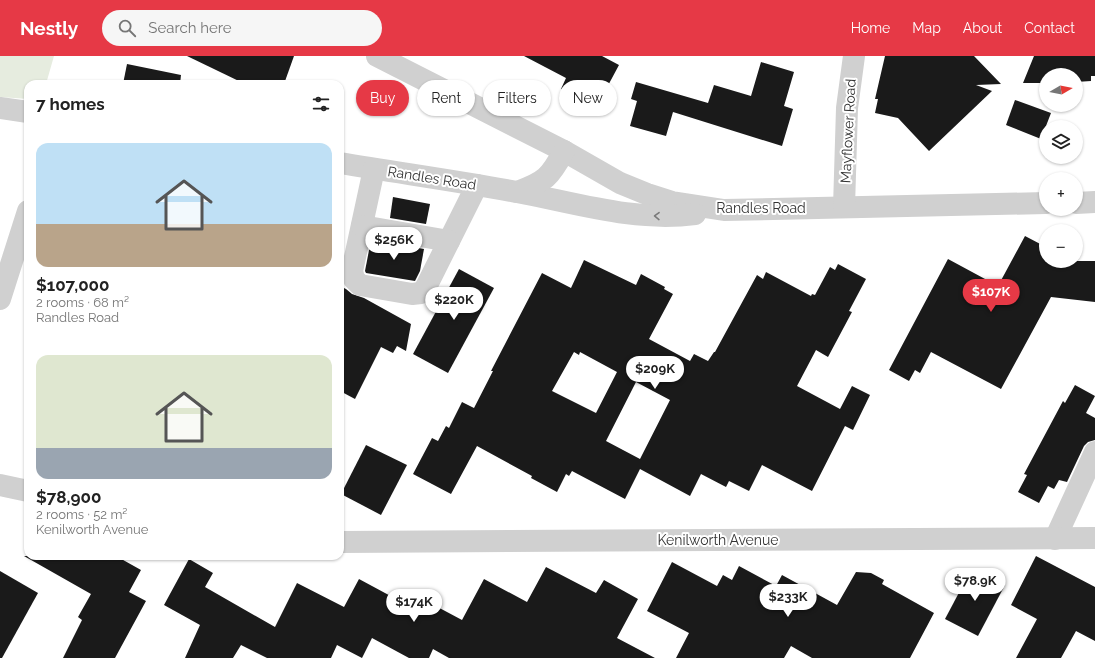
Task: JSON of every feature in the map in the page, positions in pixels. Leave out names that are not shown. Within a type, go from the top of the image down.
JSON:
[{"type":"street","name":"Randles Road","points":[[377,56],[564,151],[620,183],[672,202],[724,210]]},
{"type":"street","name":"Mayflower Road","points":[[844,207],[847,108],[854,56]]},
{"type":"street","points":[[0,108],[24,111]]},
{"type":"street","points":[[517,192],[542,181],[555,168],[564,151]]},
{"type":"street","name":"Randles Road","points":[[344,164],[517,192],[618,213],[645,216],[682,216],[724,210],[1039,203]]},
{"type":"street","points":[[374,169],[352,271],[354,279],[360,285],[405,293],[421,293],[426,287],[477,186]]},
{"type":"street","points":[[1083,203],[1095,202]]},
{"type":"street","points":[[0,299],[24,224]]},
{"type":"street","points":[[362,226],[449,241]]},
{"type":"street","points":[[1055,539],[1095,452]]},
{"type":"street","points":[[0,485],[24,489]]},
{"type":"street","name":"Kenilworth Avenue","points":[[344,542],[1095,538]]},
{"type":"shaded area","points":[[0,56],[54,56],[47,80],[24,80],[24,99],[0,97]]},
{"type":"building","points":[[187,56],[294,56],[285,80],[237,80]]},
{"type":"building","points":[[524,56],[602,56],[619,65],[611,80],[565,80],[566,78]]},
{"type":"building","points":[[885,56],[974,56],[1001,84],[976,85],[992,91],[929,151],[898,118],[875,113],[878,99],[875,99]]},
{"type":"building","points":[[1034,56],[1095,56],[1095,76],[1091,76],[1091,81],[1083,82],[1083,68],[1039,68],[1039,83],[1023,83]]},
{"type":"building","points":[[761,62],[794,72],[784,106],[793,109],[782,146],[673,112],[666,136],[630,126],[637,101],[631,99],[636,82],[708,103],[714,85],[751,96]]},
{"type":"building","points":[[127,64],[181,75],[180,80],[124,80]]},
{"type":"building","points":[[1015,100],[1039,109],[1039,112],[1051,113],[1048,120],[1039,120],[1039,138],[1006,125]]},
{"type":"building","points":[[393,197],[430,204],[426,224],[390,218]]},
{"type":"building","points":[[1025,236],[1039,243],[1039,268],[1083,268],[1083,261],[1095,261],[1095,302],[1051,297],[1001,389],[931,352],[920,373],[915,370],[909,381],[889,370],[948,259],[998,286]]},
{"type":"building","points":[[371,240],[424,249],[420,271],[415,281],[366,273],[365,271]]},
{"type":"building","points":[[584,260],[636,285],[641,274],[665,287],[664,289],[673,294],[649,339],[690,361],[694,354],[708,361],[715,352],[757,275],[763,279],[766,272],[811,296],[812,294],[815,295],[830,267],[835,270],[838,264],[866,279],[849,311],[852,312],[828,357],[816,350],[797,386],[840,409],[852,386],[870,395],[853,430],[845,426],[812,491],[762,465],[749,491],[729,481],[726,487],[701,474],[690,496],[640,469],[625,499],[572,471],[569,476],[566,474],[557,492],[531,478],[532,476],[477,446],[451,494],[413,474],[432,438],[438,441],[446,426],[449,428],[462,402],[474,408],[493,371],[491,371],[542,273],[571,288]],"holes":[[[574,352],[579,355],[580,352],[617,372],[596,413],[552,391]],[[636,382],[670,400],[640,459],[606,441]]]},
{"type":"building","points":[[459,269],[494,288],[448,373],[413,354]]},
{"type":"building","points":[[344,288],[352,294],[364,298],[411,324],[406,351],[397,346],[393,353],[381,347],[355,399],[344,393]]},
{"type":"building","points":[[1075,385],[1095,396],[1086,413],[1095,418],[1095,440],[1088,442],[1084,446],[1067,482],[1059,480],[1054,489],[1048,486],[1039,503],[1018,492],[1027,475],[1024,474],[1063,401],[1065,403]]},
{"type":"building","points":[[366,445],[407,465],[381,515],[344,496],[344,488]]},
{"type":"building","points":[[1036,556],[1095,587],[1095,641],[1076,631],[1061,658],[1016,658],[1037,619],[1011,605]]},
{"type":"building","points":[[31,560],[123,560],[141,570],[129,592],[146,601],[115,658],[63,658],[82,620],[78,617],[91,594]]},
{"type":"building","points":[[188,560],[191,560],[213,573],[205,587],[275,627],[297,583],[344,607],[359,579],[411,607],[417,596],[462,620],[484,579],[527,602],[546,567],[596,593],[604,580],[638,599],[617,638],[655,658],[449,658],[433,649],[429,658],[409,658],[372,638],[362,658],[337,645],[331,658],[267,658],[241,645],[233,658],[185,658],[200,625],[164,605]]},
{"type":"building","points":[[672,562],[717,586],[723,575],[732,580],[739,566],[776,586],[782,575],[837,605],[856,572],[871,573],[884,580],[882,584],[934,613],[910,658],[812,658],[791,646],[784,658],[676,658],[689,633],[647,611]]},
{"type":"building","points":[[972,568],[1005,585],[978,636],[945,619]]},
{"type":"building","points":[[0,571],[38,593],[2,658],[0,658]]}]
